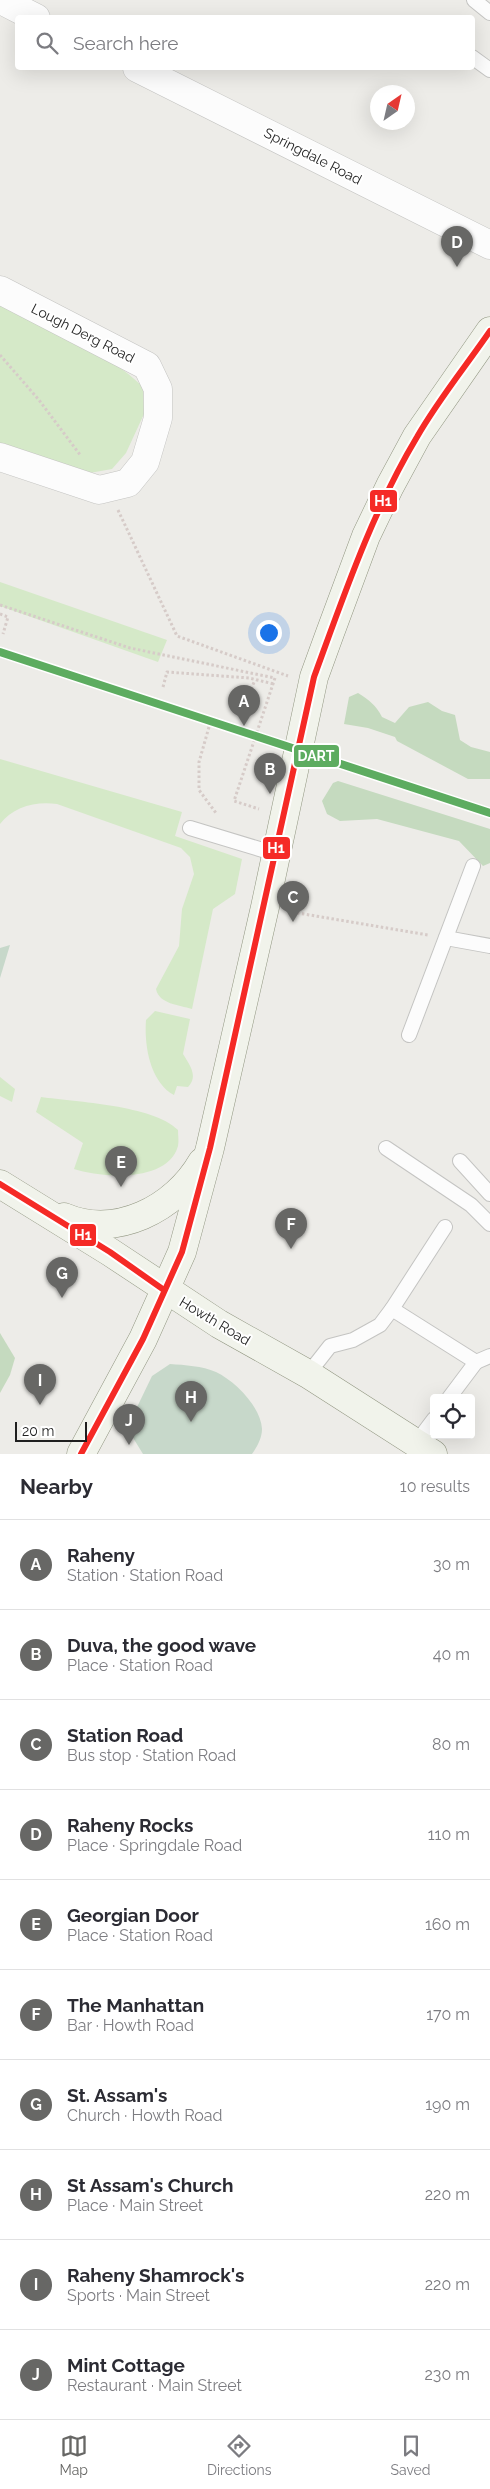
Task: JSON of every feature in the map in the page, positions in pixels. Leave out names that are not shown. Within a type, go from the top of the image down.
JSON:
[{"type":"main road","points":[[81,1454],[143,1338],[182,1252],[210,1148],[314,677],[366,536],[390,486],[417,436],[490,331]]},
{"type":"main road","points":[[28,1201],[68,1218],[93,1224],[118,1223],[135,1219],[157,1209],[177,1192],[198,1169],[210,1148]]},
{"type":"main road","name":"Howth Road","points":[[0,1184],[110,1252],[164,1290],[219,1324],[308,1374],[424,1449]]},
{"type":"street","points":[[1,0],[30,15]]},
{"type":"street","name":"Springdale Road","points":[[140,70],[490,245]]},
{"type":"street","name":"Lough Derg Road","points":[[0,290],[148,366],[158,389],[158,418],[145,462],[128,483],[99,490],[0,457]]},
{"type":"lane","points":[[474,0],[490,13]]},
{"type":"lane","points":[[475,59],[490,70]]},
{"type":"lane","points":[[190,828],[276,854]]},
{"type":"lane","points":[[409,1035],[473,866]]},
{"type":"lane","points":[[446,938],[490,946]]},
{"type":"lane","points":[[386,1148],[471,1205],[490,1224]]},
{"type":"lane","points":[[460,1161],[490,1194]]},
{"type":"lane","points":[[308,1374],[330,1346],[352,1340],[380,1325],[392,1310],[445,1227]]},
{"type":"lane","points":[[392,1310],[476,1362]]},
{"type":"lane","points":[[453,1394],[476,1362],[490,1356]]},
{"type":"lane","points":[[424,1449],[430,1431]]},
{"type":"path","points":[[0,355],[38,400],[106,488],[125,524],[177,636],[293,678],[314,677]]},
{"type":"path","points":[[0,605],[130,648],[275,678],[243,773]]},
{"type":"path","points":[[0,614],[8,617],[3,634]]},
{"type":"path","points":[[163,687],[167,672],[255,680],[274,684]]},
{"type":"path","points":[[245,703],[255,680]]},
{"type":"path","points":[[209,727],[199,762],[199,790],[216,814]]},
{"type":"path","points":[[292,912],[446,938]]},
{"type":"green space","points":[[0,302],[94,351],[112,362],[143,387],[144,414],[126,453],[112,469],[84,474],[0,445]]},
{"type":"green space","points":[[0,582],[167,640],[158,662],[0,606]]},
{"type":"green space","points":[[358,693],[372,703],[382,717],[395,723],[409,707],[428,702],[442,711],[455,715],[460,740],[471,747],[490,752],[490,779],[468,779],[397,741],[395,737],[368,728],[344,724],[349,697]]},
{"type":"green space","points":[[0,759],[182,812],[175,836],[242,859],[235,894],[213,909],[192,1009],[165,1001],[156,989],[179,946],[182,909],[194,874],[190,857],[181,848],[57,804],[41,803],[25,806],[11,813],[0,824]]},
{"type":"green space","points":[[338,781],[490,829],[490,863],[483,866],[459,841],[377,819],[340,821],[327,814],[322,801],[333,783]]},
{"type":"green space","points":[[10,945],[0,978],[0,948]]},
{"type":"green space","points":[[155,1011],[190,1019],[183,1054],[192,1070],[193,1079],[188,1087],[177,1086],[174,1095],[159,1081],[150,1062],[146,1040],[146,1020]]},
{"type":"green space","points":[[0,1077],[15,1089],[12,1102],[0,1096]]},
{"type":"green space","points":[[41,1097],[113,1106],[151,1115],[178,1130],[178,1146],[172,1158],[148,1172],[116,1175],[74,1169],[83,1143],[36,1112]]},
{"type":"green space","points":[[0,1333],[15,1358],[10,1375],[0,1393]]},
{"type":"green space","points":[[170,1364],[211,1370],[239,1388],[252,1404],[261,1421],[261,1436],[252,1454],[143,1454],[127,1428],[152,1376]]},
{"type":"transit line","name":"H1","points":[[81,1454],[143,1339],[182,1252],[210,1148],[314,677],[325,646],[360,554],[401,465],[434,410],[490,331]]},
{"type":"transit line","name":"DART","points":[[0,652],[490,813]]},
{"type":"transit line","name":"H1","points":[[0,1184],[110,1252],[164,1290]]},
{"type":"place","name":"Raheny Rocks","points":[[457,267]]},
{"type":"place","name":"Raheny","points":[[244,726]]},
{"type":"place","name":"Duva, the good wave","points":[[270,794]]},
{"type":"place","name":"Station Road","points":[[293,922]]},
{"type":"place","name":"Georgian Door","points":[[121,1187]]},
{"type":"place","name":"The Manhattan","points":[[291,1249]]},
{"type":"place","name":"St. Assam's","points":[[62,1298]]},
{"type":"place","name":"Raheny Shamrock's","points":[[40,1405]]},
{"type":"place","name":"St Assam's Church","points":[[191,1422]]},
{"type":"place","name":"Mint Cottage","points":[[129,1445]]}]
